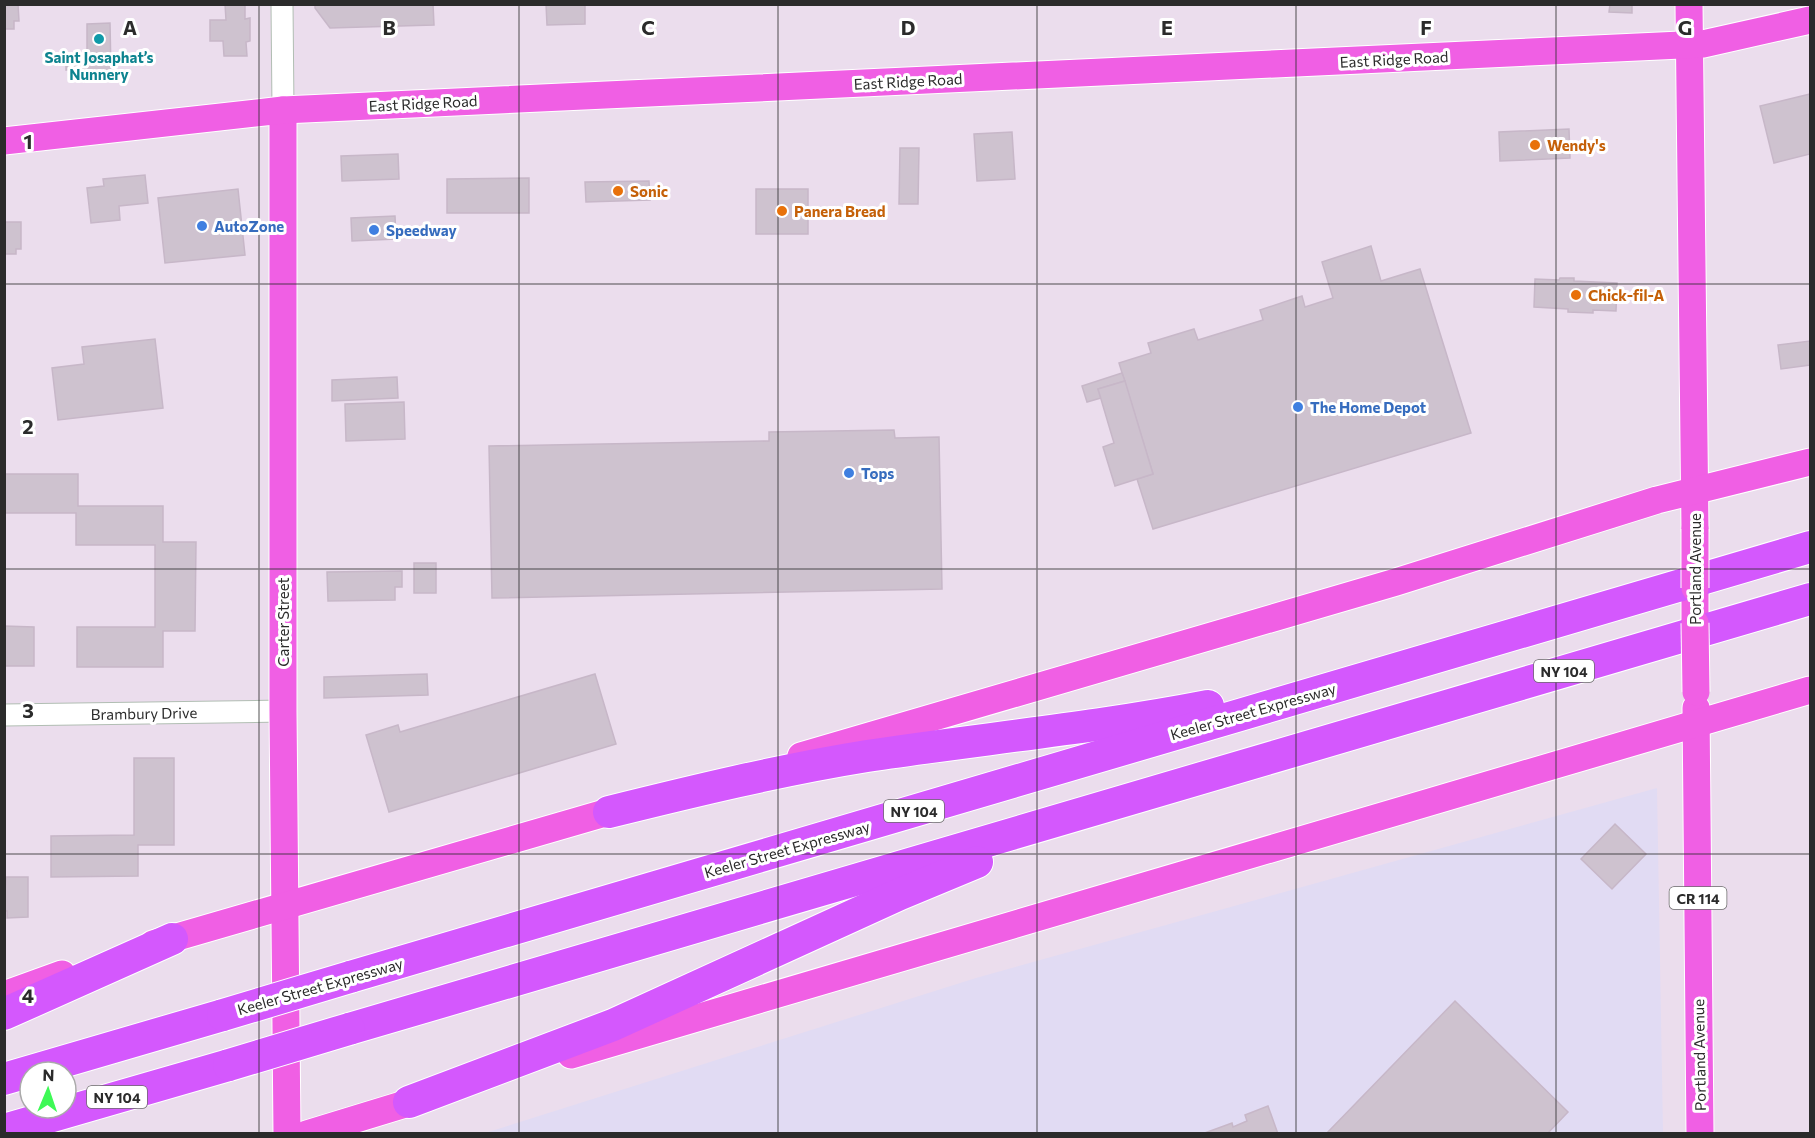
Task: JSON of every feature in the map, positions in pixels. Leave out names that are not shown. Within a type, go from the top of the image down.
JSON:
[{"type":"highway","name":"Keeler Street Expressway","points":[[4,1079],[1810,547]]},
{"type":"highway","name":"NY 104","points":[[4,1130],[1810,599]]},
{"type":"highway","points":[[609,812],[744,780],[838,761],[1213,705],[1478,645]]},
{"type":"highway","points":[[409,1102],[620,1022],[956,870],[1088,821],[1317,744]]},
{"type":"highway","points":[[4,1014],[172,939]]},
{"type":"main road","name":"Portland Avenue","points":[[1689,4],[1700,1134]]},
{"type":"main road","name":"East Ridge Road","points":[[4,141],[283,110],[1689,45],[1716,42],[1810,20]]},
{"type":"main road","name":"Carter Street","points":[[283,110],[283,711],[287,1134]]},
{"type":"main road","points":[[4,995],[172,939],[1396,582],[1640,505],[1810,462]]},
{"type":"main road","points":[[307,1134],[1810,690]]},
{"type":"street","points":[[282,4],[283,110]]},
{"type":"street","name":"Brambury Drive","points":[[4,715],[283,711]]},
{"type":"shaded area","points":[[1657,788],[1663,1133],[482,1134],[976,978]]},
{"type":"building","points":[[4,4],[18,4],[19,21],[14,21],[14,29],[4,29]]},
{"type":"building","points":[[225,4],[245,4],[245,19],[250,18],[250,41],[246,42],[247,56],[224,56],[223,41],[210,41],[210,20],[226,20]]},
{"type":"building","points":[[315,4],[433,4],[434,25],[330,28],[315,8]]},
{"type":"building","points":[[546,4],[585,4],[585,24],[547,25]]},
{"type":"building","points":[[1610,4],[1632,4],[1632,13],[1609,12]]},
{"type":"building","name":"Saint Josaphat’s Nunnery","points":[[110,23],[111,72],[87,73],[87,69],[66,70],[66,54],[87,54],[87,24]]},
{"type":"building","points":[[1810,94],[1810,154],[1774,163],[1760,106]]},
{"type":"building","name":"Wendy's","points":[[1569,129],[1570,158],[1500,161],[1499,132]]},
{"type":"building","points":[[1012,132],[1015,179],[977,181],[974,134]]},
{"type":"building","points":[[900,148],[919,148],[918,204],[899,204]]},
{"type":"building","points":[[398,154],[399,179],[342,181],[341,156]]},
{"type":"building","points":[[145,175],[148,203],[119,206],[120,220],[91,223],[87,188],[104,186],[103,179]]},
{"type":"building","points":[[529,178],[529,213],[447,213],[447,179]]},
{"type":"building","name":"Sonic","points":[[649,181],[650,200],[586,202],[585,182]]},
{"type":"building","name":"AutoZone","points":[[238,189],[245,255],[165,263],[158,198]]},
{"type":"building","name":"Panera Bread","points":[[756,189],[808,189],[808,234],[756,234]]},
{"type":"building","name":"Speedway","points":[[395,216],[396,239],[352,241],[351,218]]},
{"type":"building","points":[[4,222],[21,222],[21,249],[16,249],[16,254],[4,254]]},
{"type":"building","name":"The Home Depot","points":[[1371,246],[1381,281],[1420,269],[1471,433],[1153,529],[1137,479],[1153,474],[1119,363],[1151,353],[1148,343],[1194,329],[1198,340],[1263,320],[1260,310],[1302,296],[1305,307],[1333,298],[1322,262]]},
{"type":"building","name":"Chick-fil-A","points":[[1560,278],[1617,283],[1616,311],[1568,312],[1568,309],[1534,307],[1535,279],[1559,280]]},
{"type":"building","points":[[155,339],[163,408],[58,420],[52,368],[84,364],[82,347]]},
{"type":"building","points":[[1810,341],[1810,365],[1781,369],[1778,345]]},
{"type":"building","points":[[1122,373],[1125,381],[1098,389],[1101,398],[1087,402],[1082,386]]},
{"type":"building","points":[[397,377],[398,398],[332,401],[332,380]]},
{"type":"building","points":[[1125,381],[1153,474],[1115,486],[1103,447],[1114,443],[1098,389]]},
{"type":"building","points":[[404,402],[405,439],[346,441],[345,404]]},
{"type":"building","points":[[894,430],[895,438],[939,437],[942,589],[492,598],[489,446],[769,441],[769,432]]},
{"type":"building","points":[[4,474],[78,474],[78,506],[163,506],[163,542],[196,542],[195,631],[163,631],[163,667],[77,667],[77,627],[155,627],[155,545],[76,545],[76,513],[4,513]]},
{"type":"building","points":[[414,563],[436,563],[436,593],[414,593]]},
{"type":"building","points":[[402,571],[402,587],[395,587],[395,600],[328,601],[327,572]]},
{"type":"building","points":[[4,626],[34,627],[34,666],[4,666]]},
{"type":"building","points":[[427,674],[428,695],[324,698],[324,677]]},
{"type":"building","points":[[595,674],[616,744],[389,812],[366,735],[398,725],[400,732]]},
{"type":"building","points":[[134,758],[174,758],[174,845],[138,845],[138,876],[51,877],[51,836],[134,835]]},
{"type":"building","points":[[1615,824],[1646,854],[1612,889],[1581,859]]},
{"type":"building","points":[[6,877],[28,877],[28,917],[7,918],[7,911],[4,911]]},
{"type":"building","points":[[1455,1001],[1568,1112],[1547,1134],[1326,1134]]},
{"type":"building","points":[[1268,1106],[1278,1134],[1202,1134],[1232,1123],[1233,1127],[1247,1121],[1245,1115]]},
{"type":"place","name":"Saint Josaphat’s Nunnery","points":[[99,39]]},
{"type":"place","name":"Wendy's","points":[[1535,145]]},
{"type":"place","name":"Sonic","points":[[618,191]]},
{"type":"place","name":"Panera Bread","points":[[782,211]]},
{"type":"place","name":"AutoZone","points":[[202,226]]},
{"type":"place","name":"Speedway","points":[[374,230]]},
{"type":"place","name":"Chick-fil-A","points":[[1576,295]]},
{"type":"place","name":"The Home Depot","points":[[1298,407]]},
{"type":"place","name":"Tops","points":[[849,473]]}]
